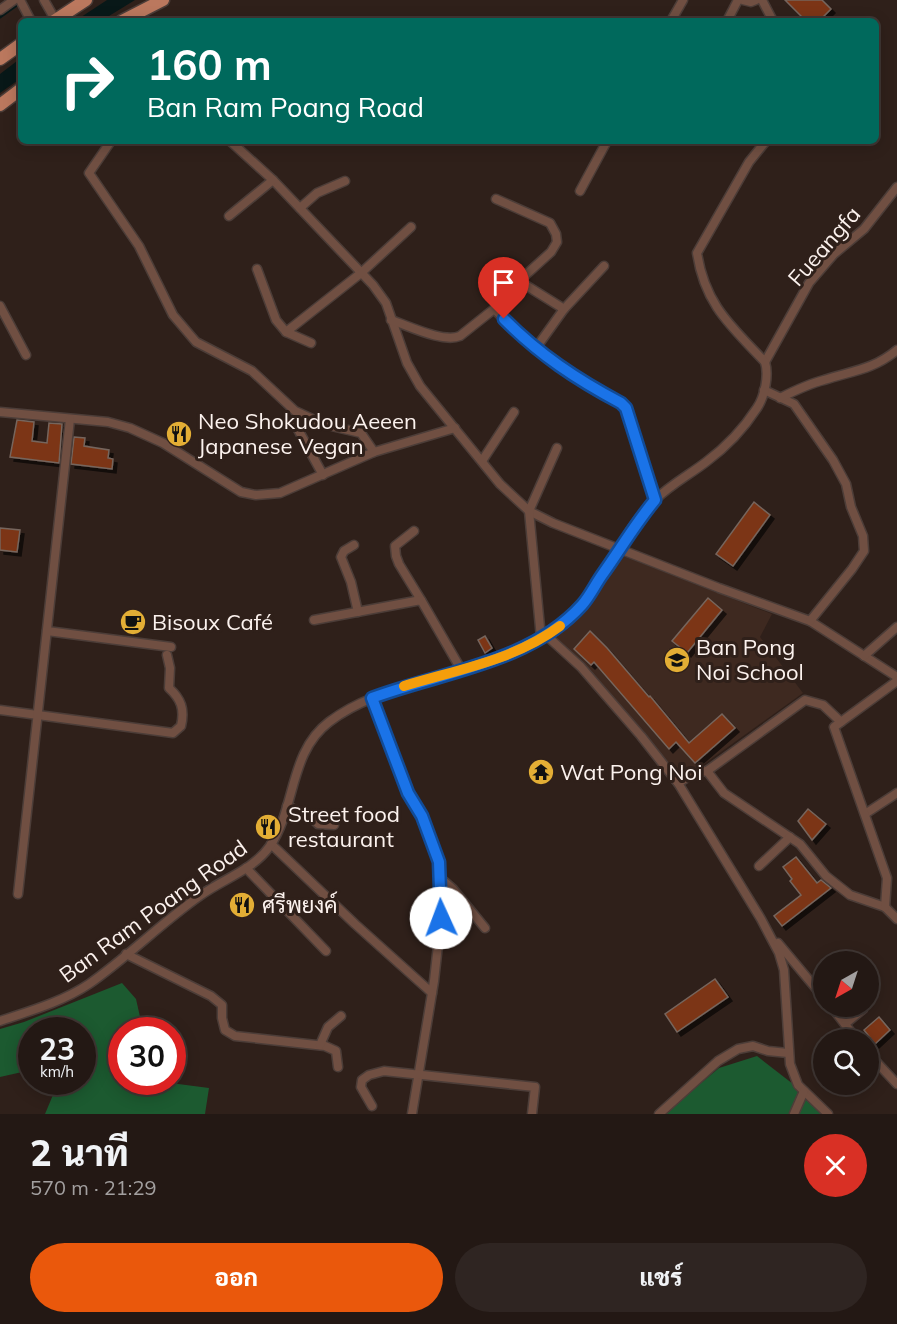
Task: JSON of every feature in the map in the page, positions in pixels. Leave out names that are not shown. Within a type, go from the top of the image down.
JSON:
[{"type":"main road","points":[[59,18],[86,0]]},
{"type":"main road","points":[[128,18],[163,0]]},
{"type":"main road","points":[[0,59],[18,46]]},
{"type":"main road","points":[[0,105],[18,91]]},
{"type":"street","points":[[44,0],[53,18]]},
{"type":"street","points":[[673,18],[683,0]]},
{"type":"street","points":[[729,18],[738,0]]},
{"type":"street","points":[[762,0],[771,18]]},
{"type":"street","points":[[0,10],[20,2],[29,18]]},
{"type":"street","points":[[109,144],[89,173],[139,246],[173,315],[196,342],[252,371],[295,411],[323,424],[361,433],[374,452]]},
{"type":"street","points":[[233,144],[300,208],[386,303],[407,363],[420,386],[500,484],[529,511],[553,523],[719,588],[810,621],[897,679],[834,727],[887,878],[885,907]]},
{"type":"street","points":[[580,191],[605,144]]},
{"type":"street","points":[[764,144],[749,162],[697,253],[703,281],[713,304],[765,362],[768,370],[764,390],[794,404],[833,460],[846,484],[851,507],[863,536],[864,551],[810,621]]},
{"type":"street","points":[[230,216],[273,180]]},
{"type":"street","points":[[300,208],[317,193],[345,181]]},
{"type":"street","name":"Fueangfa","points":[[765,362],[809,284],[834,255],[864,229],[897,188]]},
{"type":"street","points":[[391,320],[443,338],[453,339],[494,309],[519,281],[551,252],[557,242],[556,234],[550,223],[496,199]]},
{"type":"street","points":[[286,332],[361,273],[411,227]]},
{"type":"street","points":[[536,348],[564,309],[604,266]]},
{"type":"street","points":[[257,268],[276,320],[286,332],[311,343]]},
{"type":"street","points":[[519,281],[564,309]]},
{"type":"street","points":[[0,306],[26,355]]},
{"type":"street","points":[[494,309],[536,348],[581,382],[621,403],[626,408],[655,500]]},
{"type":"street","points":[[780,398],[807,385],[870,367],[897,350]]},
{"type":"street","name":"Ban Ram Poang Road","points":[[0,1021],[49,1005],[87,986],[185,906],[260,859],[271,844],[287,806],[301,760],[316,735],[328,723],[372,698],[462,671],[525,647],[564,623],[588,598],[641,516],[655,500],[708,461],[739,432],[759,405],[764,390]]},
{"type":"street","points":[[0,412],[108,422],[130,428],[163,443],[241,492],[256,495],[280,493],[374,452],[455,428]]},
{"type":"street","points":[[482,461],[514,412]]},
{"type":"street","points":[[18,894],[70,418]]},
{"type":"street","points":[[295,424],[323,475]]},
{"type":"street","points":[[557,448],[529,511],[544,637],[581,667],[678,783],[768,931],[779,953],[784,970],[788,1053],[795,1076],[804,1091],[828,1114]]},
{"type":"street","points":[[414,531],[395,546],[396,556],[462,671]]},
{"type":"street","points":[[354,545],[344,550],[341,557],[351,582],[358,612]]},
{"type":"street","points":[[314,620],[422,600]]},
{"type":"street","points":[[864,656],[897,627]]},
{"type":"street","points":[[0,710],[173,733],[181,726],[183,707],[178,697],[169,688],[169,651],[47,631]]},
{"type":"street","points":[[372,698],[408,793],[422,816],[439,862],[441,918],[432,993],[412,1114]]},
{"type":"street","points":[[678,783],[694,773],[707,771],[805,700],[823,705],[841,722]]},
{"type":"street","points":[[707,771],[724,793],[800,844],[826,876],[850,895],[885,907],[897,918]]},
{"type":"street","points":[[865,814],[897,793]]},
{"type":"street","points":[[287,806],[318,824],[334,825]]},
{"type":"street","points":[[759,866],[790,837]]},
{"type":"street","points":[[271,844],[432,993]]},
{"type":"street","points":[[246,868],[326,951]]},
{"type":"street","points":[[439,877],[453,889],[485,928]]},
{"type":"street","points":[[768,931],[813,985]]},
{"type":"street","points":[[126,954],[211,996],[222,1005],[225,1030],[235,1036],[320,1046],[336,1051],[338,1067]]},
{"type":"street","points":[[320,1046],[328,1027],[341,1016]]},
{"type":"street","points":[[840,1017],[849,1029]]},
{"type":"street","points":[[845,1024],[853,1017]]},
{"type":"street","points":[[659,1114],[718,1061],[738,1048],[753,1046],[768,1051],[788,1053]]},
{"type":"street","points":[[879,1065],[897,1084]]},
{"type":"street","points":[[372,1106],[361,1087],[364,1078],[384,1071],[535,1087],[532,1114]]},
{"type":"street","points":[[794,1114],[804,1091]]},
{"type":"shaded area","points":[[107,0],[135,0],[106,18],[80,18]]},
{"type":"shaded area","points":[[18,60],[18,80],[0,93],[0,74]]},
{"type":"shaded area","name":"Ban Pong Noi School","points":[[623,556],[772,614],[760,637],[803,693],[682,780],[599,682],[554,638],[583,613]]},
{"type":"green space","points":[[122,983],[136,999],[140,1017],[108,1017],[108,1095],[186,1095],[186,1085],[209,1088],[205,1114],[45,1114],[53,1095],[96,1095],[96,1017],[37,1017]]},
{"type":"green space","points":[[18,1024],[18,1073],[0,1077],[0,1029]]},
{"type":"green space","points":[[757,1056],[793,1084],[823,1114],[664,1114],[719,1068]]},
{"type":"building","points":[[785,0],[822,0],[831,9],[822,18],[803,18]]},
{"type":"building","points":[[17,420],[34,422],[32,441],[47,443],[49,423],[62,424],[59,463],[10,457]]},
{"type":"building","points":[[74,437],[85,438],[84,446],[109,450],[108,458],[113,459],[112,469],[71,464]]},
{"type":"building","points":[[754,502],[770,515],[733,566],[716,554]]},
{"type":"building","points":[[0,528],[20,530],[17,552],[0,550]]},
{"type":"building","points":[[708,598],[722,610],[687,653],[672,641]]},
{"type":"building","points":[[590,631],[650,696],[689,743],[722,714],[735,728],[695,763],[676,742],[669,749],[594,662],[591,665],[574,649]]},
{"type":"building","points":[[485,636],[492,648],[485,653],[478,640]]},
{"type":"building","points":[[808,809],[826,824],[812,840],[798,821]]},
{"type":"building","points":[[796,857],[817,883],[821,880],[831,888],[782,926],[774,916],[801,895],[783,867]]},
{"type":"building","points":[[715,979],[728,997],[677,1032],[665,1014]]},
{"type":"building","points":[[879,1017],[890,1030],[879,1040],[879,1029],[865,1029]]},
{"type":"waterway","points":[[0,17],[21,2]]},
{"type":"slow traffic","points":[[404,686],[462,671],[525,647],[547,636],[560,626]]},
{"type":"place","name":"Neo Shokudou Aeeen Japanese Vegan","points":[[179,434]]},
{"type":"place","name":"Bisoux Café","points":[[133,622]]},
{"type":"place","name":"Ban Pong Noi School","points":[[677,660]]},
{"type":"place","name":"Wat Pong Noi","points":[[541,772]]},
{"type":"place","name":"Street food restaurant","points":[[268,827]]},
{"type":"place","name":"ศรีพยงค์","points":[[242,905]]},
{"type":"route","points":[[441,918],[439,862],[422,816],[408,793],[372,698],[462,671],[547,636],[564,623],[588,598],[641,516],[655,500],[626,408],[621,403],[581,382],[538,350],[504,319]]}]
